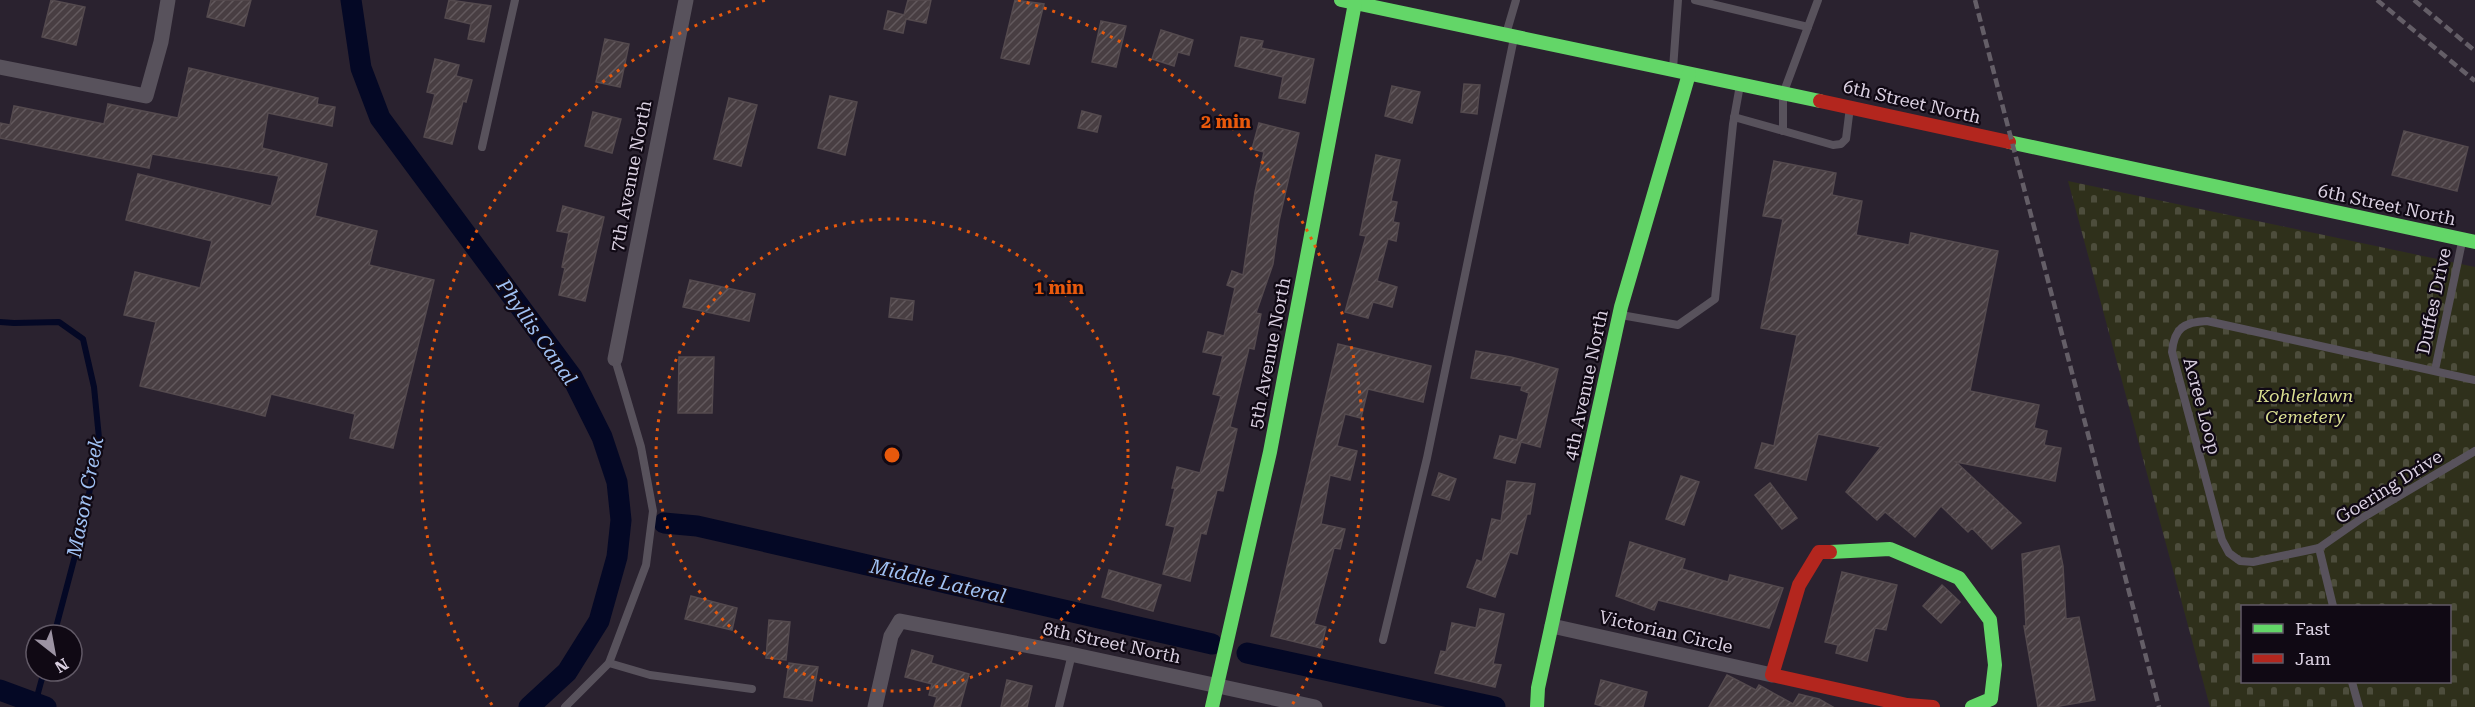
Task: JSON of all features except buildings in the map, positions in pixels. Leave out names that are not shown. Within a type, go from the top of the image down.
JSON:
[{"type":"street","points":[[0,67],[146,96],[161,42],[168,0]]},
{"type":"street","name":"7th Avenue North","points":[[615,359],[686,0]]},
{"type":"street","name":"6th Street North","points":[[1341,0],[1672,71],[1850,106],[2469,240]]},
{"type":"street","name":"5th Avenue North","points":[[1212,707],[1270,452],[1355,3]]},
{"type":"street","name":"4th Avenue North","points":[[1537,707],[1538,688],[1620,315],[1689,74]]},
{"type":"street","points":[[1773,675],[1799,585],[1819,552],[1890,549],[1959,578],[1989,620],[1995,665],[1995,703],[1972,707]]},
{"type":"street","name":"8th Street North","points":[[875,707],[891,636],[900,621],[1072,654],[1315,707]]},
{"type":"street","name":"Victorian Circle","points":[[1552,626],[1907,705],[1933,707]]},
{"type":"lane","points":[[482,147],[514,0]]},
{"type":"lane","points":[[1383,640],[1427,458],[1516,0]]},
{"type":"lane","points":[[1672,71],[1678,0]]},
{"type":"lane","points":[[1695,0],[1808,27]]},
{"type":"lane","points":[[1783,131],[1783,94],[1818,0]]},
{"type":"lane","points":[[1620,315],[1678,325],[1715,299],[1734,117],[1740,85]]},
{"type":"lane","points":[[1734,117],[1833,145],[1841,144],[1846,139],[1850,106]]},
{"type":"lane","name":"Duffes Drive","points":[[2435,370],[2469,240]]},
{"type":"lane","name":"Acree Loop","points":[[2319,548],[2253,562],[2240,561],[2229,553],[2222,540],[2172,352],[2174,338],[2182,327],[2194,322],[2207,321],[2475,380]]},
{"type":"lane","points":[[565,707],[609,663],[646,565],[653,511],[641,447],[615,359]]},
{"type":"lane","name":"Goering Drive","points":[[2319,548],[2362,518],[2475,451]]},
{"type":"lane","points":[[2319,548],[2333,605]]},
{"type":"lane","points":[[1059,707],[1072,654]]},
{"type":"lane","points":[[609,663],[650,675],[752,689]]},
{"type":"lane","points":[[2353,683],[2359,707]]},
{"type":"green space","name":"Kohlerlawn Cemetery","points":[[2068,181],[2475,267],[2475,707],[2210,707]]},
{"type":"waterway","name":"Phyllis Canal","points":[[351,0],[361,68],[380,118],[572,377],[602,437],[617,482],[621,520],[617,557],[599,621],[567,672],[529,707]]},
{"type":"waterway","name":"Mason Creek","points":[[0,322],[59,322],[83,339],[94,387],[99,438],[84,522],[57,623]]},
{"type":"waterway","name":"Middle Lateral","points":[[664,523],[697,526],[1212,644]]},
{"type":"waterway","name":"Middle Lateral","points":[[1247,653],[1495,707]]},
{"type":"waterway","name":"Mason Creek","points":[[38,693],[41,683]]},
{"type":"waterway","points":[[0,690],[46,707]]},
{"type":"railway","points":[[1975,0],[2159,707]]},
{"type":"railway","points":[[2377,0],[2475,81]]},
{"type":"railway","points":[[2414,0],[2475,51]]},
{"type":"traffic: fast","points":[[1341,0],[1820,101]]},
{"type":"traffic: fast","points":[[1212,707],[1270,452],[1355,3]]},
{"type":"traffic: fast","points":[[1537,707],[1538,688],[1621,307],[1689,74]]},
{"type":"traffic: fast","points":[[2009,142],[2475,242]]},
{"type":"traffic: fast","points":[[1830,552],[1890,549],[1959,578],[1990,620],[1995,665],[1991,699],[1972,707]]},
{"type":"traffic: jam","points":[[1820,101],[2009,142]]},
{"type":"traffic: jam","points":[[1830,552],[1819,552],[1799,585],[1772,675],[1907,705],[1933,707]]}]
